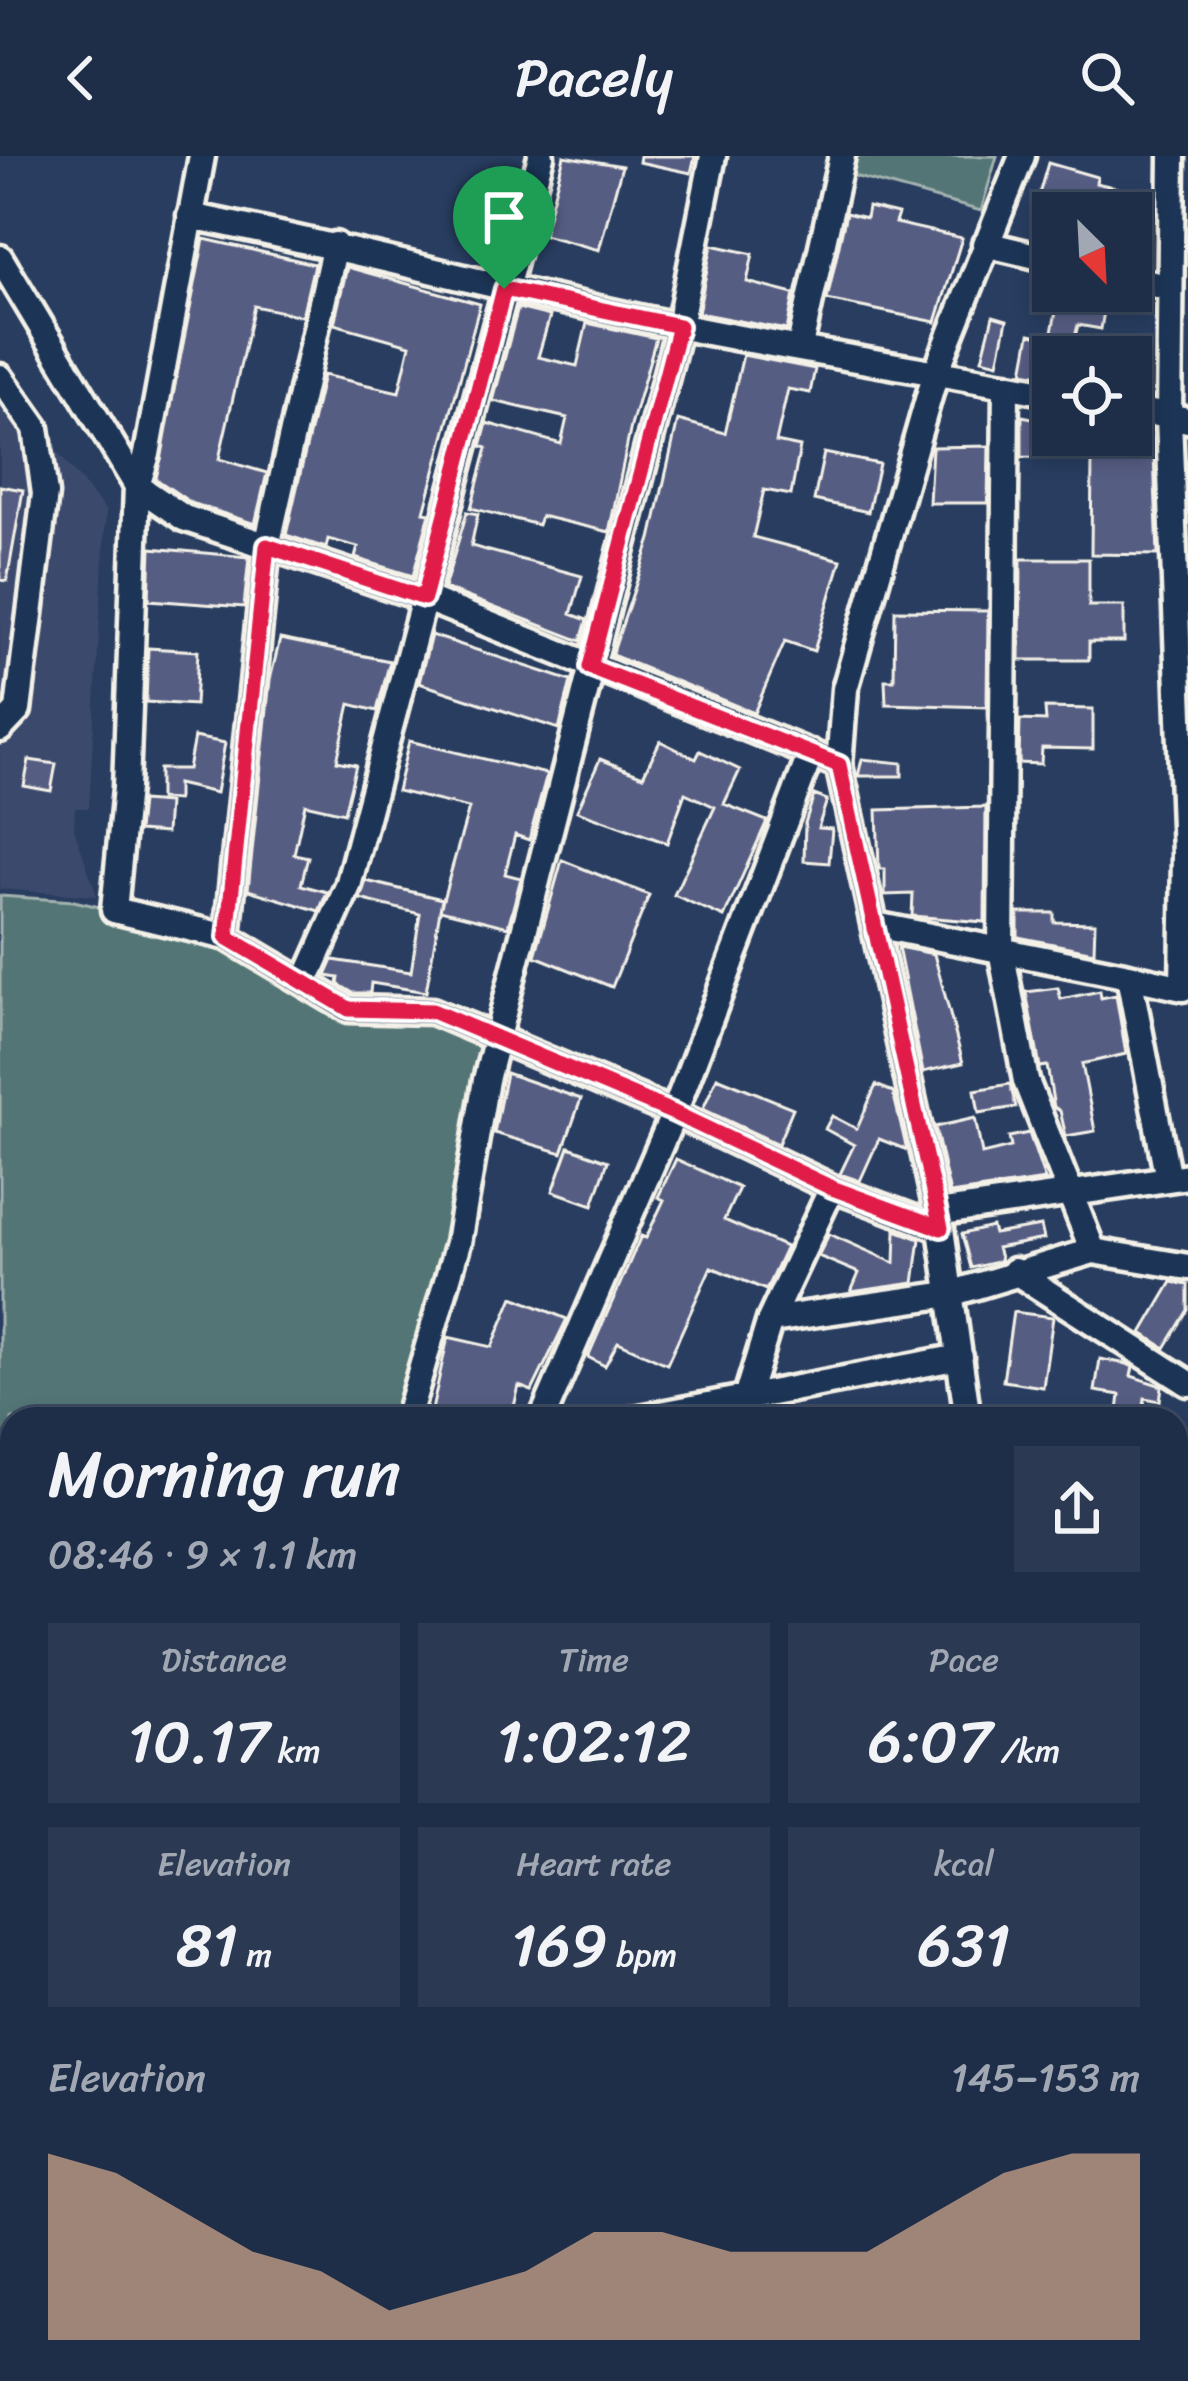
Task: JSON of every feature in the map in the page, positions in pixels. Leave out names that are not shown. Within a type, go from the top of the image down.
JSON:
[{"type":"street","points":[[202,156],[147,454],[137,486],[126,788],[114,910],[227,937],[349,1009],[432,1011],[674,1113],[832,1188],[939,1221],[1066,1191],[1178,1177],[1130,976]]},
{"type":"street","points":[[305,983],[348,886],[542,156]]},
{"type":"street","points":[[410,1407],[458,1244],[497,1038],[679,326],[713,156]]},
{"type":"street","points":[[800,346],[842,156]]},
{"type":"street","points":[[966,1407],[939,1221],[839,765],[845,689],[936,372],[1022,156]]},
{"type":"street","points":[[875,925],[1185,989],[1178,418],[1170,288],[1172,156]]},
{"type":"street","points":[[190,215],[679,326],[1032,390]]},
{"type":"street","points":[[227,937],[267,546],[334,244]]},
{"type":"street","points":[[986,244],[1032,255]]},
{"type":"street","points":[[0,258],[137,486],[184,518],[424,598],[839,765]]},
{"type":"street","points":[[1152,284],[1170,288]]},
{"type":"street","points":[[0,377],[36,428],[45,494],[18,710],[0,729]]},
{"type":"street","points":[[1006,385],[1001,950],[1026,1081],[1093,1251]]},
{"type":"street","points":[[547,1407],[674,1113],[811,754]]},
{"type":"street","points":[[747,1395],[770,1319],[832,1188]]},
{"type":"street","points":[[770,1319],[950,1294],[1093,1251],[1188,1267]]},
{"type":"street","points":[[1014,1271],[1188,1384]]},
{"type":"street","points":[[690,1407],[960,1358]]},
{"type":"shaded area","points":[[0,383],[106,511],[89,808],[75,808],[74,828],[97,896],[0,889]]},
{"type":"green space","points":[[844,156],[997,156],[981,211],[839,172]]},
{"type":"green space","points":[[0,896],[74,901],[227,937],[348,1009],[432,1011],[497,1038],[410,1407],[0,1407]]},
{"type":"building","points":[[564,156],[622,166],[599,250],[543,235]]},
{"type":"building","points":[[640,156],[695,156],[691,173],[639,162]]},
{"type":"building","points":[[1048,163],[1097,177],[1096,183],[1135,192],[1040,192]]},
{"type":"building","points":[[868,207],[898,214],[895,223],[962,238],[936,322],[827,300],[846,213],[866,218]]},
{"type":"building","points":[[204,239],[314,264],[302,316],[254,306],[219,459],[267,473],[255,524],[191,503],[156,479]]},
{"type":"building","points":[[712,245],[753,254],[747,282],[794,294],[787,330],[698,313]]},
{"type":"building","points":[[347,267],[480,304],[424,512],[430,513],[413,576],[355,558],[358,547],[328,539],[326,548],[286,535],[323,375],[399,392],[410,345],[334,324]]},
{"type":"building","points":[[518,308],[550,316],[538,357],[577,366],[587,323],[656,338],[609,532],[541,516],[538,525],[471,508],[487,448],[481,446],[487,423],[561,444],[567,418],[493,401]]},
{"type":"building","points":[[1056,312],[1104,312],[1101,329],[1078,325],[1075,336],[1052,332]]},
{"type":"building","points":[[993,316],[1007,320],[998,363],[982,359]]},
{"type":"building","points":[[1030,334],[1040,336],[1032,336],[1032,374],[1023,372]]},
{"type":"building","points":[[743,355],[815,369],[810,393],[788,389],[776,442],[800,447],[791,495],[764,490],[753,537],[841,560],[814,651],[785,641],[754,713],[612,655],[651,539],[678,420],[725,433]]},
{"type":"building","points":[[1022,416],[1032,418],[1032,456],[1152,456],[1153,431],[1158,555],[1091,554],[1092,458],[1022,457]]},
{"type":"building","points":[[989,446],[988,503],[929,503],[932,447]]},
{"type":"building","points":[[824,453],[879,464],[868,512],[814,500]]},
{"type":"building","points":[[0,486],[23,490],[7,581],[0,580]]},
{"type":"building","points":[[467,512],[478,514],[471,546],[582,576],[571,614],[587,620],[581,641],[444,588]]},
{"type":"building","points":[[151,548],[249,557],[244,607],[149,600]]},
{"type":"building","points":[[1021,559],[1089,559],[1089,606],[1124,606],[1124,642],[1089,642],[1089,660],[1020,660]]},
{"type":"building","points":[[895,610],[988,611],[987,707],[886,704],[885,680],[894,680]]},
{"type":"building","points":[[431,635],[571,681],[559,729],[419,683]]},
{"type":"building","points":[[280,639],[390,661],[377,711],[350,704],[337,761],[356,765],[344,813],[305,804],[294,854],[308,857],[301,885],[327,892],[319,911],[248,890],[270,680]]},
{"type":"building","points":[[148,648],[198,651],[195,705],[146,702]]},
{"type":"building","points":[[1045,708],[1093,709],[1093,749],[1042,748],[1041,764],[1019,763],[1020,720],[1046,721]]},
{"type":"building","points":[[194,737],[225,743],[216,793],[177,784],[177,800],[159,799],[159,769],[188,769]]},
{"type":"building","points":[[409,741],[547,774],[529,840],[515,835],[505,874],[521,878],[508,927],[440,910],[469,808],[397,791]]},
{"type":"building","points":[[660,741],[696,759],[700,751],[740,770],[724,804],[767,821],[724,917],[674,895],[715,807],[685,793],[667,843],[577,811],[600,759],[643,776]]},
{"type":"building","points":[[862,759],[902,763],[902,776],[858,776]]},
{"type":"building","points":[[29,760],[56,764],[51,791],[24,786]]},
{"type":"building","points":[[814,795],[827,800],[818,828],[832,829],[829,863],[804,861],[805,823]]},
{"type":"building","points":[[141,801],[168,803],[166,833],[138,831]]},
{"type":"building","points":[[986,807],[985,922],[912,916],[913,894],[885,895],[877,810]]},
{"type":"building","points":[[562,860],[649,895],[612,987],[535,956]]},
{"type":"building","points":[[366,881],[442,899],[426,992],[371,983],[370,993],[353,993],[338,984],[339,978],[326,976],[333,960],[411,972],[420,914],[360,899]]},
{"type":"building","points":[[1018,913],[1054,913],[1054,922],[1095,923],[1094,952],[1018,937]]},
{"type":"building","points":[[898,947],[934,954],[963,1063],[923,1072]]},
{"type":"building","points":[[1058,988],[1061,999],[1100,991],[1101,998],[1116,995],[1126,1054],[1082,1064],[1095,1131],[1066,1136],[1060,1111],[1054,1107],[1047,1066],[1040,1067],[1026,992]]},
{"type":"building","points":[[506,1073],[581,1099],[562,1153],[494,1133]]},
{"type":"building","points":[[717,1077],[793,1108],[778,1144],[703,1109]]},
{"type":"building","points":[[1010,1084],[1016,1107],[979,1113],[975,1090]]},
{"type":"building","points":[[876,1085],[893,1092],[907,1150],[879,1139],[860,1181],[840,1174],[854,1145],[825,1129],[832,1116],[857,1129]]},
{"type":"building","points":[[975,1118],[982,1154],[1011,1147],[1009,1137],[1029,1133],[1045,1180],[950,1194],[935,1127]]},
{"type":"building","points":[[569,1147],[608,1161],[593,1205],[553,1191]]},
{"type":"building","points":[[676,1159],[739,1188],[724,1220],[786,1247],[766,1290],[711,1267],[667,1364],[618,1342],[605,1366],[588,1357],[641,1236],[646,1238],[664,1200],[658,1197]]},
{"type":"building","points":[[1041,1226],[1044,1239],[997,1248],[1001,1261],[971,1268],[962,1234],[992,1227],[994,1234]]},
{"type":"building","points":[[896,1230],[920,1239],[914,1283],[851,1292],[859,1273],[818,1256],[829,1234],[895,1263]]},
{"type":"building","points":[[1172,1282],[1188,1285],[1188,1310],[1165,1348],[1142,1333]]},
{"type":"building","points":[[513,1297],[567,1319],[532,1391],[519,1386],[514,1407],[433,1407],[448,1337],[492,1347]]},
{"type":"building","points":[[1013,1312],[1053,1317],[1043,1387],[1003,1381]]},
{"type":"building","points":[[1100,1359],[1127,1364],[1133,1367],[1131,1376],[1162,1386],[1160,1401],[1145,1398],[1144,1407],[1118,1407],[1120,1395],[1095,1391]]},
{"type":"route","points":[[504,289],[679,326],[590,667],[839,765],[941,1228],[832,1188],[674,1113],[432,1011],[349,1009],[227,937],[267,546],[424,598],[504,289]]}]
